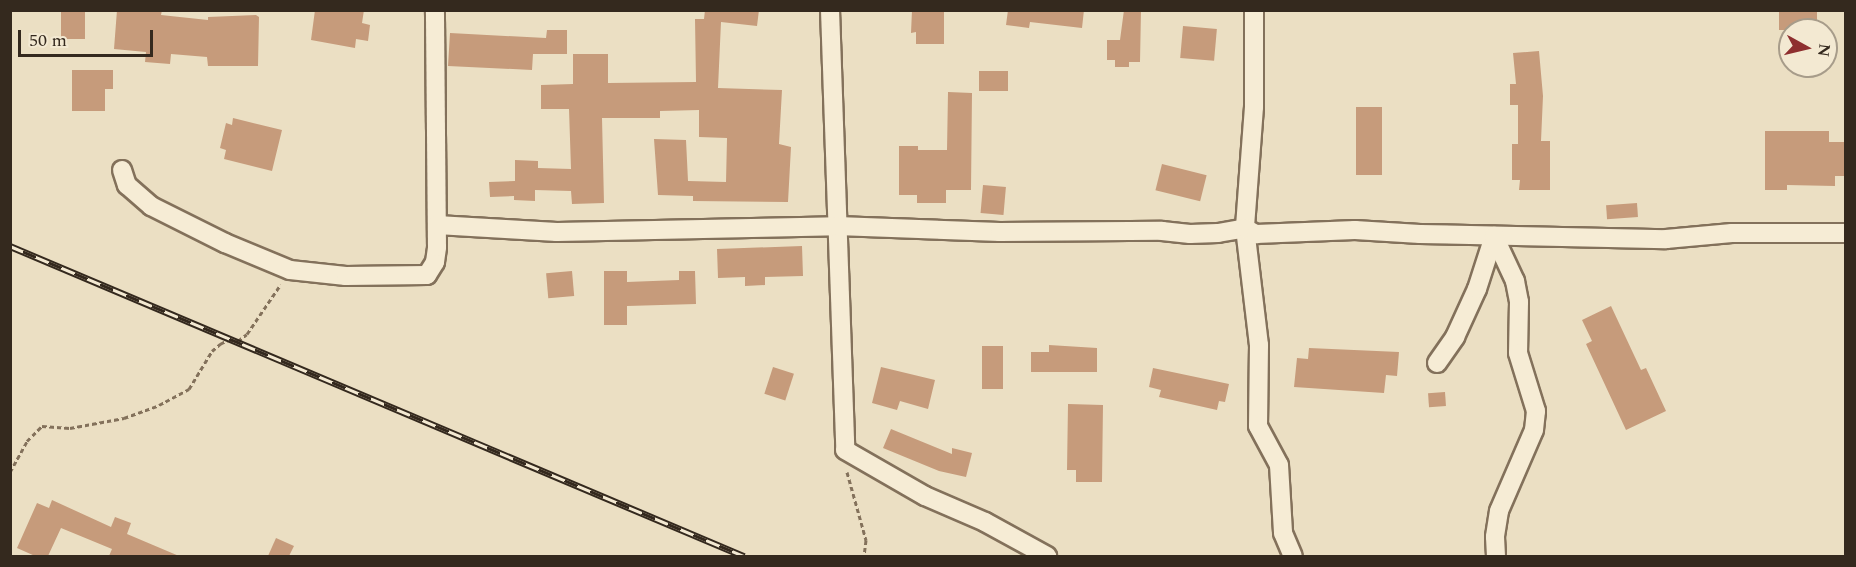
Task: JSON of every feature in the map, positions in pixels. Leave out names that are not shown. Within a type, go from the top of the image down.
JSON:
[{"type":"street","points":[[122,170],[127,185],[151,206],[225,243],[290,270],[346,276],[427,275],[435,262],[437,225],[435,10]]},
{"type":"street","points":[[830,10],[845,450],[925,496],[985,522],[1047,556]]},
{"type":"street","points":[[1254,10],[1254,107],[1245,228],[1259,345],[1258,426],[1279,465],[1283,533],[1293,556]]},
{"type":"street","points":[[437,225],[556,232],[837,226],[1190,234],[1218,233],[1245,228],[1256,234],[1355,230],[1494,236],[1666,239],[1732,233],[1845,233]]},
{"type":"street","points":[[1437,363],[1455,337],[1477,289],[1494,236]]},
{"type":"street","points":[[1494,236],[1515,281],[1519,302],[1518,353],[1536,411],[1534,430],[1499,511],[1495,537],[1496,556]]},
{"type":"path","points":[[10,472],[27,441],[42,426],[70,428],[124,418],[159,405],[189,389],[212,351],[228,340],[238,341],[247,334],[290,270]]},
{"type":"path","points":[[845,450],[848,476],[866,540],[864,556]]},
{"type":"building","points":[[61,10],[85,10],[85,39],[61,39]]},
{"type":"building","points":[[117,10],[162,10],[161,15],[208,20],[208,17],[256,15],[259,17],[258,66],[208,66],[207,57],[171,54],[170,64],[145,62],[146,52],[114,49]]},
{"type":"building","points":[[315,10],[364,10],[362,23],[370,25],[368,41],[356,39],[355,48],[311,40]]},
{"type":"building","points":[[705,10],[759,10],[757,26],[721,22],[718,88],[782,90],[779,144],[791,147],[788,202],[693,201],[693,196],[658,195],[654,139],[686,140],[688,181],[726,182],[727,138],[699,137],[699,110],[660,111],[660,118],[602,118],[604,203],[572,204],[571,191],[535,190],[535,201],[514,200],[514,196],[490,197],[489,182],[515,181],[515,160],[538,161],[538,168],[571,169],[569,109],[541,109],[541,85],[573,84],[573,54],[608,54],[608,83],[696,82],[695,19],[704,19]]},
{"type":"building","points":[[912,10],[944,10],[944,44],[916,44],[916,32],[911,33]]},
{"type":"building","points":[[1008,10],[1084,10],[1082,28],[1030,22],[1029,28],[1006,25]]},
{"type":"building","points":[[1124,10],[1141,10],[1140,62],[1129,62],[1129,67],[1115,67],[1115,60],[1107,60],[1107,40],[1120,40]]},
{"type":"building","points":[[1779,10],[1817,10],[1817,18],[1779,18]]},
{"type":"building","points":[[1183,26],[1217,29],[1214,61],[1180,58]]},
{"type":"building","points":[[547,30],[567,30],[567,54],[533,54],[532,70],[448,66],[450,33],[546,38]]},
{"type":"building","points":[[1539,51],[1543,96],[1541,141],[1550,141],[1550,190],[1519,190],[1520,180],[1512,180],[1512,144],[1518,144],[1518,105],[1510,105],[1510,84],[1516,84],[1513,53]]},
{"type":"building","points":[[72,70],[113,70],[113,89],[105,89],[105,111],[72,111]]},
{"type":"building","points":[[979,71],[1008,71],[1008,91],[979,91]]},
{"type":"building","points":[[948,92],[972,93],[971,190],[946,190],[946,203],[917,203],[917,195],[899,195],[899,146],[918,146],[918,150],[947,150]]},
{"type":"building","points":[[1356,107],[1382,107],[1382,175],[1356,175]]},
{"type":"building","points":[[233,118],[282,130],[272,171],[224,159],[226,150],[220,148],[226,123],[232,125]]},
{"type":"building","points":[[1765,131],[1829,131],[1829,142],[1845,142],[1845,176],[1835,176],[1835,186],[1787,185],[1787,190],[1765,190]]},
{"type":"building","points":[[1162,164],[1207,175],[1200,201],[1155,190]]},
{"type":"building","points":[[983,185],[1006,187],[1003,215],[981,213]]},
{"type":"building","points":[[1637,203],[1638,217],[1607,219],[1606,205]]},
{"type":"building","points":[[802,246],[803,276],[765,277],[765,285],[745,286],[745,277],[718,278],[717,249]]},
{"type":"building","points":[[572,271],[574,296],[548,298],[546,273]]},
{"type":"building","points":[[604,271],[627,271],[627,282],[679,280],[679,271],[695,271],[696,304],[627,306],[627,325],[604,325]]},
{"type":"building","points":[[1611,306],[1641,370],[1646,368],[1666,411],[1626,430],[1586,344],[1592,341],[1582,320]]},
{"type":"building","points":[[1049,345],[1097,348],[1097,372],[1031,372],[1031,352],[1049,352]]},
{"type":"building","points":[[982,346],[1003,346],[1003,389],[982,389]]},
{"type":"building","points":[[1309,348],[1399,352],[1397,376],[1386,375],[1384,393],[1294,387],[1297,358],[1308,359]]},
{"type":"building","points":[[773,367],[794,374],[785,400],[764,394]]},
{"type":"building","points":[[881,367],[935,380],[928,409],[900,401],[897,410],[872,403]]},
{"type":"building","points":[[1153,368],[1229,384],[1225,402],[1219,401],[1217,410],[1159,397],[1161,390],[1149,387]]},
{"type":"building","points":[[1445,392],[1446,406],[1429,407],[1428,393]]},
{"type":"building","points":[[1068,404],[1103,405],[1102,482],[1076,482],[1076,470],[1067,470]]},
{"type":"building","points":[[891,429],[952,454],[952,448],[972,453],[966,477],[939,471],[883,448]]},
{"type":"building","points":[[52,500],[111,527],[115,517],[131,523],[127,534],[179,556],[109,556],[112,549],[61,528],[48,556],[35,556],[17,548],[37,503],[49,508]]},
{"type":"building","points":[[276,538],[294,546],[289,556],[268,556]]},
{"type":"railway","points":[[10,246],[744,556]]}]
